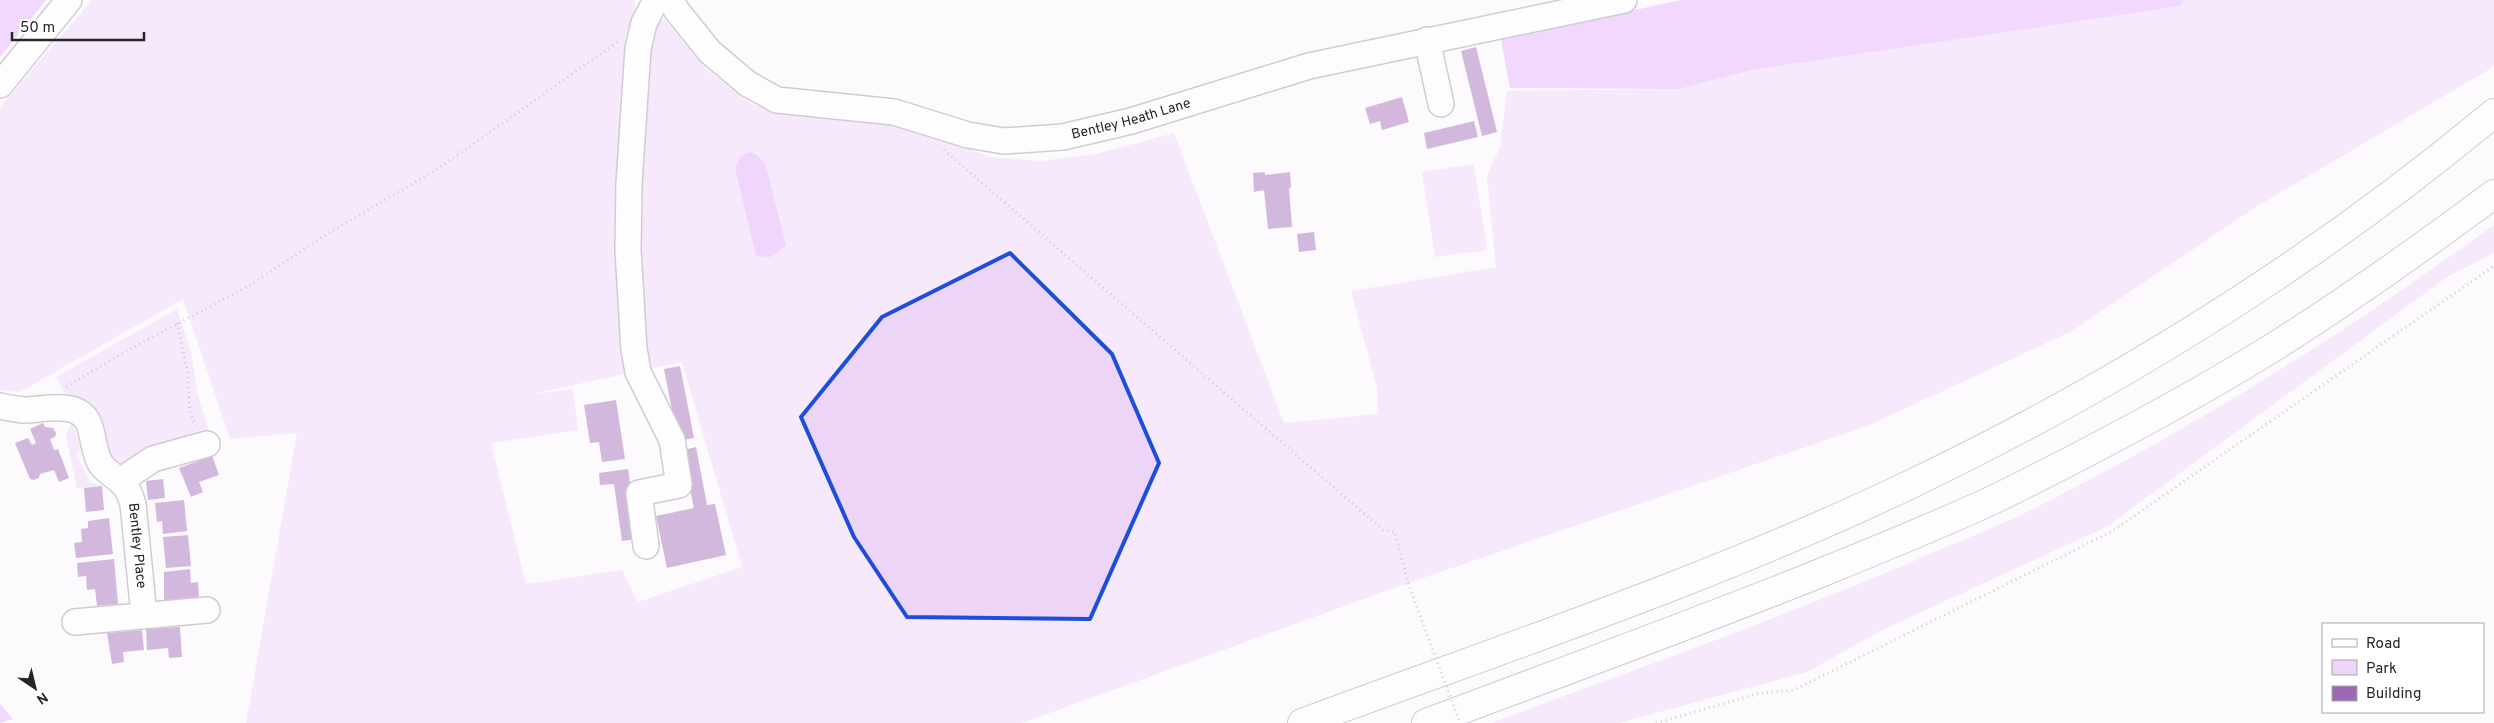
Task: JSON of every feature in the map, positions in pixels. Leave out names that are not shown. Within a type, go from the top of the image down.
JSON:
[{"type":"highway","points":[[1302,723],[1691,578],[1796,535],[1905,487],[1990,445],[2071,402],[2251,293],[2405,184],[2494,113]]},
{"type":"highway","points":[[1426,723],[1731,609],[1906,539],[1995,498],[2100,446],[2276,346],[2350,298],[2494,194]]},
{"type":"street","points":[[0,85],[69,0]]},
{"type":"street","points":[[646,546],[639,493],[680,485],[672,440],[638,372],[634,349],[628,250],[629,184],[638,49],[644,23],[656,0]]},
{"type":"street","name":"Bentley Heath Lane","points":[[671,0],[677,11],[710,52],[748,84],[777,100],[894,112],[988,140],[1034,140],[1063,137],[1131,121],[1309,66],[1624,0]]},
{"type":"street","points":[[1427,40],[1441,104]]},
{"type":"street","name":"Bentley Place","points":[[0,406],[25,410],[67,409],[83,415],[88,424],[101,465],[108,474],[120,480],[128,488],[133,504],[144,615]]},
{"type":"street","points":[[120,480],[153,459],[207,444]]},
{"type":"street","points":[[75,622],[207,610]]},
{"type":"path","points":[[62,389],[177,324],[248,287],[326,234],[439,168],[644,23]]},
{"type":"path","points":[[931,122],[932,140],[1382,530],[1395,532],[1408,583],[1460,723]]},
{"type":"path","points":[[1656,723],[1760,693],[1794,690],[2111,532],[2494,266]]},
{"type":"path","points":[[177,324],[188,375],[190,413],[207,444]]},
{"type":"highlighted area","points":[[1010,253],[1112,354],[1159,463],[1090,619],[907,617],[854,537],[801,417],[882,317]]},
{"type":"green space","points":[[92,0],[635,0],[629,373],[532,394],[573,389],[578,430],[491,443],[526,584],[622,570],[638,602],[742,567],[682,362],[649,369],[635,226],[652,24],[664,19],[707,70],[751,104],[802,116],[900,125],[991,157],[1041,161],[1096,154],[1174,133],[1284,423],[1378,414],[1377,388],[1351,291],[1496,267],[1487,176],[1500,147],[1507,91],[1679,89],[1752,70],[2181,6],[2183,0],[2494,0],[2494,64],[2488,70],[2256,207],[2070,332],[1867,426],[1408,583],[1022,723],[246,723],[297,433],[230,439],[183,299],[20,392],[0,390],[0,107]]},
{"type":"green space","points":[[1474,164],[1487,250],[1435,257],[1422,172]]},
{"type":"green space","points":[[2494,225],[2494,253],[2447,277],[2108,526],[1880,631],[1807,672],[1619,723],[1492,723],[1712,642],[1821,599],[2033,509],[2153,445],[2270,376],[2383,303]]},
{"type":"green space","points":[[177,309],[191,352],[198,396],[211,437],[122,467],[109,464],[102,420],[90,405],[67,397],[56,377]]},
{"type":"green space","points":[[72,422],[81,447],[77,456],[90,482],[102,486],[77,489],[66,436]]},
{"type":"shaded area","points":[[0,0],[46,0],[0,57]]},
{"type":"shaded area","points":[[1681,0],[2183,0],[2181,6],[1752,70],[1679,89],[1510,88],[1501,39]]},
{"type":"shaded area","points":[[749,152],[756,154],[765,163],[786,246],[771,257],[756,256],[735,168],[741,156]]},
{"type":"shaded area","points":[[0,704],[13,719],[0,723]]},
{"type":"building","points":[[1476,47],[1497,132],[1482,136],[1461,51]]},
{"type":"building","points":[[1402,97],[1409,122],[1382,130],[1380,121],[1370,124],[1365,108]]},
{"type":"building","points":[[1474,121],[1478,137],[1427,149],[1424,133]]},
{"type":"building","points":[[1265,172],[1265,175],[1290,172],[1291,188],[1289,188],[1292,227],[1268,229],[1264,190],[1254,192],[1253,173]]},
{"type":"building","points":[[1314,232],[1316,250],[1299,252],[1297,234]]},
{"type":"building","points":[[680,366],[694,438],[678,441],[664,369]]},
{"type":"building","points":[[616,400],[625,459],[602,462],[599,442],[590,443],[584,405]]},
{"type":"building","points":[[43,423],[45,427],[53,428],[56,433],[55,437],[50,439],[54,450],[58,449],[69,478],[59,482],[54,470],[40,474],[39,478],[34,480],[30,479],[15,443],[28,438],[32,445],[36,443],[30,429]]},
{"type":"building","points":[[696,447],[707,505],[715,504],[726,555],[667,568],[656,516],[694,508],[680,451]]},
{"type":"building","points":[[212,456],[219,475],[199,482],[203,492],[191,497],[179,468]]},
{"type":"building","points":[[628,469],[638,539],[622,541],[614,484],[600,485],[599,473]]},
{"type":"building","points":[[163,479],[165,498],[148,500],[146,481]]},
{"type":"building","points":[[102,486],[104,510],[86,512],[84,488]]},
{"type":"building","points":[[184,500],[187,531],[163,534],[162,521],[157,522],[155,503]]},
{"type":"building","points":[[109,518],[113,554],[76,558],[74,543],[82,542],[81,529],[88,528],[88,521]]},
{"type":"building","points":[[188,535],[191,566],[166,568],[163,537]]},
{"type":"building","points":[[114,559],[118,604],[97,606],[95,589],[87,590],[86,576],[78,577],[77,563]]},
{"type":"building","points":[[190,569],[191,583],[198,582],[199,600],[164,603],[164,572]]},
{"type":"building","points":[[180,627],[182,657],[169,658],[168,648],[147,650],[146,629]]},
{"type":"building","points":[[142,630],[144,650],[123,652],[124,662],[112,664],[107,633]]}]
